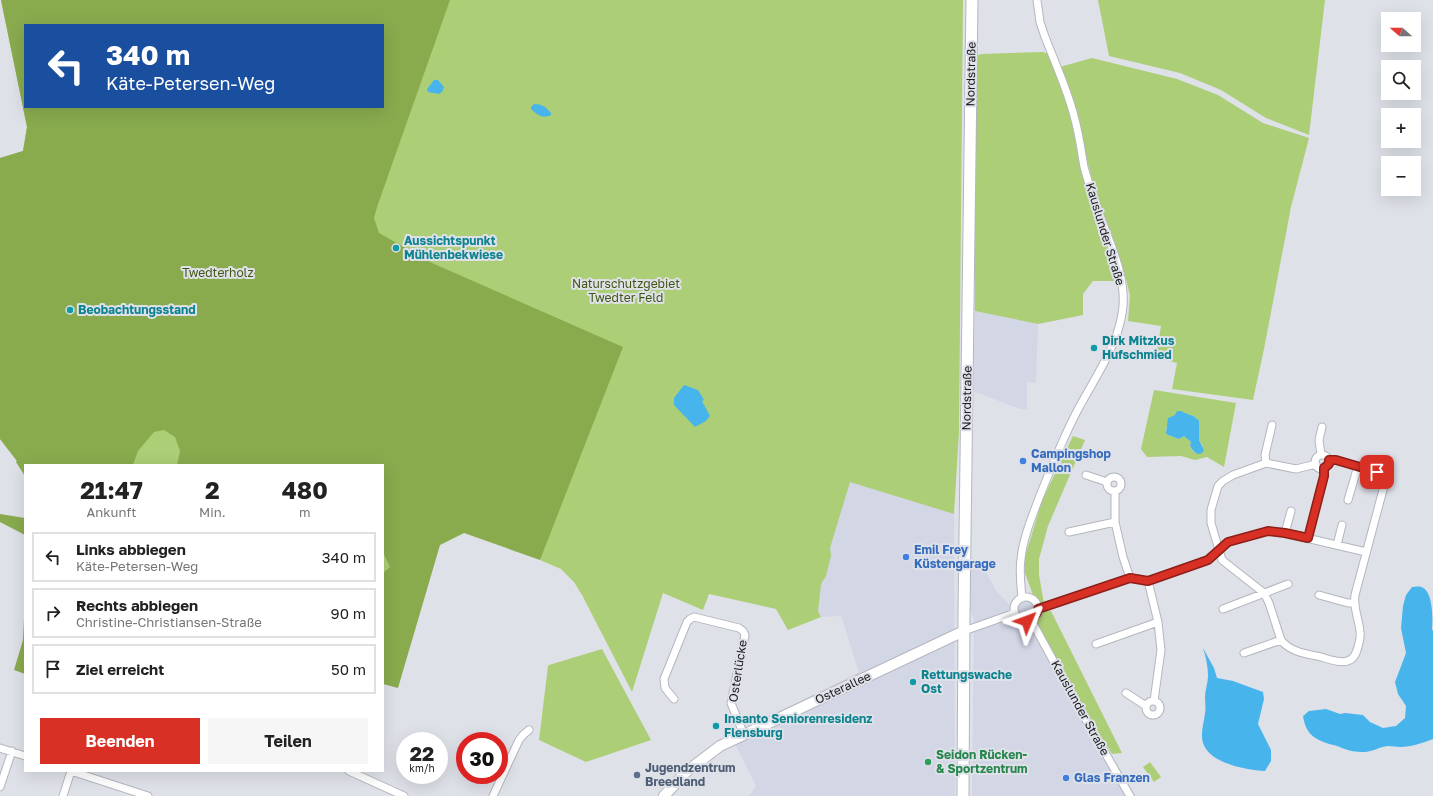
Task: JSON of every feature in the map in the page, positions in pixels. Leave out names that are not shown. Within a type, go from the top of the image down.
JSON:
[{"type":"main road","name":"Nordstraße","points":[[964,796],[964,631],[972,0]]},
{"type":"street","name":"Kauslunder Straße","points":[[1015,613],[1015,605],[1022,598],[1020,559],[1035,510],[1049,473],[1079,407],[1118,331],[1123,301],[1123,288],[1119,271],[1084,167],[1074,115],[1040,22],[1037,0]]},
{"type":"street","points":[[1266,463],[1265,455],[1272,425]]},
{"type":"street","points":[[1321,455],[1319,440],[1322,427]]},
{"type":"street","points":[[1316,464],[1296,469],[1266,463],[1233,475],[1218,486],[1212,502],[1210,516],[1211,524],[1222,560],[1264,593],[1284,644],[1293,650],[1344,662],[1352,660],[1356,654],[1360,640],[1360,632],[1354,603],[1384,486],[1381,476],[1377,472],[1336,460],[1329,460],[1327,457],[1321,455]]},
{"type":"street","points":[[1316,464],[1317,458],[1321,455]]},
{"type":"street","points":[[1324,468],[1329,464],[1329,460]]},
{"type":"street","points":[[1316,464],[1320,468],[1324,468]]},
{"type":"street","points":[[1348,500],[1358,466]]},
{"type":"street","points":[[1308,538],[1324,476],[1324,468]]},
{"type":"street","points":[[1086,475],[1107,482]]},
{"type":"street","points":[[1107,482],[1114,477],[1120,480],[1120,487],[1115,491]]},
{"type":"street","points":[[1107,482],[1109,488],[1115,491]]},
{"type":"street","points":[[1115,491],[1115,522],[1123,557],[1130,578]]},
{"type":"street","points":[[1285,533],[1291,511]]},
{"type":"street","points":[[1068,532],[1115,522]]},
{"type":"street","points":[[1337,545],[1342,525]]},
{"type":"street","points":[[1038,609],[1130,578],[1148,581],[1208,560],[1228,542],[1268,531],[1285,533],[1366,552]]},
{"type":"street","points":[[1148,581],[1158,622],[1161,650],[1154,700]]},
{"type":"street","points":[[1223,609],[1288,584]]},
{"type":"street","points":[[1319,595],[1348,603],[1354,603]]},
{"type":"street","points":[[1015,613],[1019,619],[1023,620],[1030,620],[1036,615],[1038,609],[1033,600],[1030,598],[1022,598]]},
{"type":"street","name":"Osterallee","points":[[664,796],[686,772],[720,746],[964,631],[1015,613]]},
{"type":"street","name":"Osterlücke","points":[[674,699],[665,688],[664,679],[687,622],[694,617],[739,628],[745,635],[731,703],[744,735]]},
{"type":"street","name":"Kauslunder Straße","points":[[1030,620],[1130,796]]},
{"type":"street","points":[[1096,644],[1158,622]]},
{"type":"street","points":[[1244,654],[1282,640]]},
{"type":"street","points":[[1126,692],[1146,706]]},
{"type":"street","points":[[1154,700],[1160,705],[1160,710],[1155,715],[1151,715],[1147,713],[1146,706],[1149,701],[1154,700]]},
{"type":"street","points":[[493,796],[519,740],[523,734],[529,730]]},
{"type":"street","points":[[0,748],[24,756]]},
{"type":"street","points":[[0,787],[12,752]]},
{"type":"street","points":[[63,796],[71,772]]},
{"type":"street","points":[[74,772],[128,793],[148,796]]},
{"type":"street","points":[[351,772],[404,796]]},
{"type":"shaded area","points":[[975,311],[1038,324],[1036,383],[1027,382],[1027,409],[1020,409],[973,391]]},
{"type":"shaded area","points":[[845,480],[954,514],[955,796],[749,796],[756,786],[731,736],[859,672],[841,616],[821,617],[815,604]]},
{"type":"shaded area","points":[[971,558],[980,560],[996,591],[1011,606],[1018,596],[1033,595],[1044,604],[1047,611],[1037,616],[1080,702],[1136,796],[972,796],[974,619],[970,610]]},
{"type":"green space","name":"Naturschutzgebiet Twedter Feld","points":[[1,0],[963,0],[959,432],[954,514],[850,482],[830,548],[831,556],[826,576],[821,584],[818,611],[821,617],[788,630],[776,609],[709,594],[703,610],[663,593],[632,692],[582,595],[574,582],[561,569],[540,560],[541,558],[456,520],[435,552],[384,679],[384,464],[24,464],[24,474],[16,462],[17,461],[0,439],[0,158],[23,151],[27,127]]},
{"type":"green space","name":"Twedterholz","points":[[1,0],[450,0],[377,207],[374,218],[379,233],[432,263],[623,347],[540,560],[464,533],[440,545],[398,688],[384,684],[384,572],[390,567],[384,554],[384,464],[177,464],[180,451],[175,437],[164,430],[154,432],[138,451],[133,464],[24,464],[24,474],[16,462],[17,461],[0,439],[0,158],[23,151],[27,127]]},
{"type":"green space","points":[[1098,0],[1325,0],[1309,135],[1266,118],[1221,90],[1180,73],[1109,56]]},
{"type":"green space","points":[[1043,52],[1049,54],[1070,114],[1079,158],[1117,281],[1093,281],[1083,294],[1083,315],[1038,324],[975,311],[975,60],[976,56],[981,54]]},
{"type":"green space","points":[[1092,58],[1177,79],[1218,95],[1263,123],[1309,138],[1291,207],[1253,400],[1172,389],[1177,363],[1156,357],[1161,326],[1128,321],[1130,296],[1126,279],[1115,244],[1098,200],[1088,164],[1077,112],[1060,67]]},
{"type":"green space","points":[[1154,390],[1236,403],[1224,467],[1207,457],[1195,460],[1181,456],[1147,457],[1141,449]],"holes":[[[1176,414],[1188,414],[1197,418],[1199,440],[1203,447],[1195,453],[1192,450],[1190,445],[1191,442],[1188,439],[1184,436],[1179,439],[1168,435],[1166,428]]]},
{"type":"green space","points":[[1073,436],[1085,440],[1048,526],[1039,559],[1039,575],[1044,604],[1033,595],[1025,573],[1024,560],[1042,501]]},
{"type":"green space","points":[[0,514],[24,518],[24,534],[0,522]]},
{"type":"green space","points":[[1047,611],[1051,611],[1122,753],[1112,754],[1080,702],[1037,623],[1037,616]]},
{"type":"green space","points":[[24,619],[24,674],[14,670],[23,640]]},
{"type":"green space","points":[[602,649],[651,740],[586,762],[539,740],[548,666]]},
{"type":"green space","points":[[1150,762],[1161,777],[1154,782],[1143,767]]},
{"type":"water","points":[[434,80],[438,80],[444,87],[442,92],[439,94],[428,92],[427,89]]},
{"type":"water","points":[[534,104],[544,106],[551,113],[551,115],[545,117],[538,115],[531,109]]},
{"type":"water","points":[[684,385],[698,390],[704,400],[702,401],[710,416],[706,421],[695,427],[674,405],[674,398]]},
{"type":"water","points":[[1177,411],[1193,416],[1199,421],[1199,440],[1204,450],[1202,453],[1199,454],[1193,451],[1190,445],[1191,442],[1184,436],[1179,439],[1166,433],[1168,418],[1175,415]]},
{"type":"water","points":[[1412,587],[1420,587],[1425,589],[1428,593],[1431,605],[1433,631],[1433,739],[1409,746],[1388,746],[1364,752],[1346,749],[1314,737],[1307,729],[1303,716],[1309,711],[1326,709],[1340,714],[1345,713],[1363,715],[1370,722],[1383,728],[1396,726],[1405,718],[1406,706],[1398,694],[1395,682],[1406,653],[1401,628],[1403,606],[1406,595]]},
{"type":"water","points":[[1203,648],[1214,668],[1217,678],[1233,681],[1263,692],[1264,699],[1258,724],[1271,750],[1271,761],[1265,771],[1239,767],[1221,761],[1207,750],[1203,743],[1202,732],[1208,669]]},
{"type":"place","name":"Aussichtspunkt Mühlenbekwiese","points":[[396,248]]},
{"type":"place","name":"Beobachtungsstand","points":[[70,310]]},
{"type":"place","name":"Dirk Mitzkus Hufschmied","points":[[1094,348]]},
{"type":"place","name":"Campingshop Mallon","points":[[1023,461]]},
{"type":"place","name":"Emil Frey Küstengarage","points":[[906,557]]},
{"type":"place","name":"Rettungswache Ost","points":[[913,682]]},
{"type":"place","name":"Insanto Seniorenresidenz Flensburg","points":[[716,726]]},
{"type":"place","name":"Seidon Rücken- & Sportzentrum","points":[[928,762]]},
{"type":"place","name":"Jugendzentrum Breedland","points":[[637,775]]},
{"type":"place","name":"Glas Franzen","points":[[1066,778]]},
{"type":"route","points":[[1027,621],[1036,615],[1038,609],[1130,578],[1148,581],[1208,560],[1228,542],[1268,531],[1308,538],[1324,476],[1324,468],[1329,464],[1329,460],[1336,460],[1377,472]]}]
